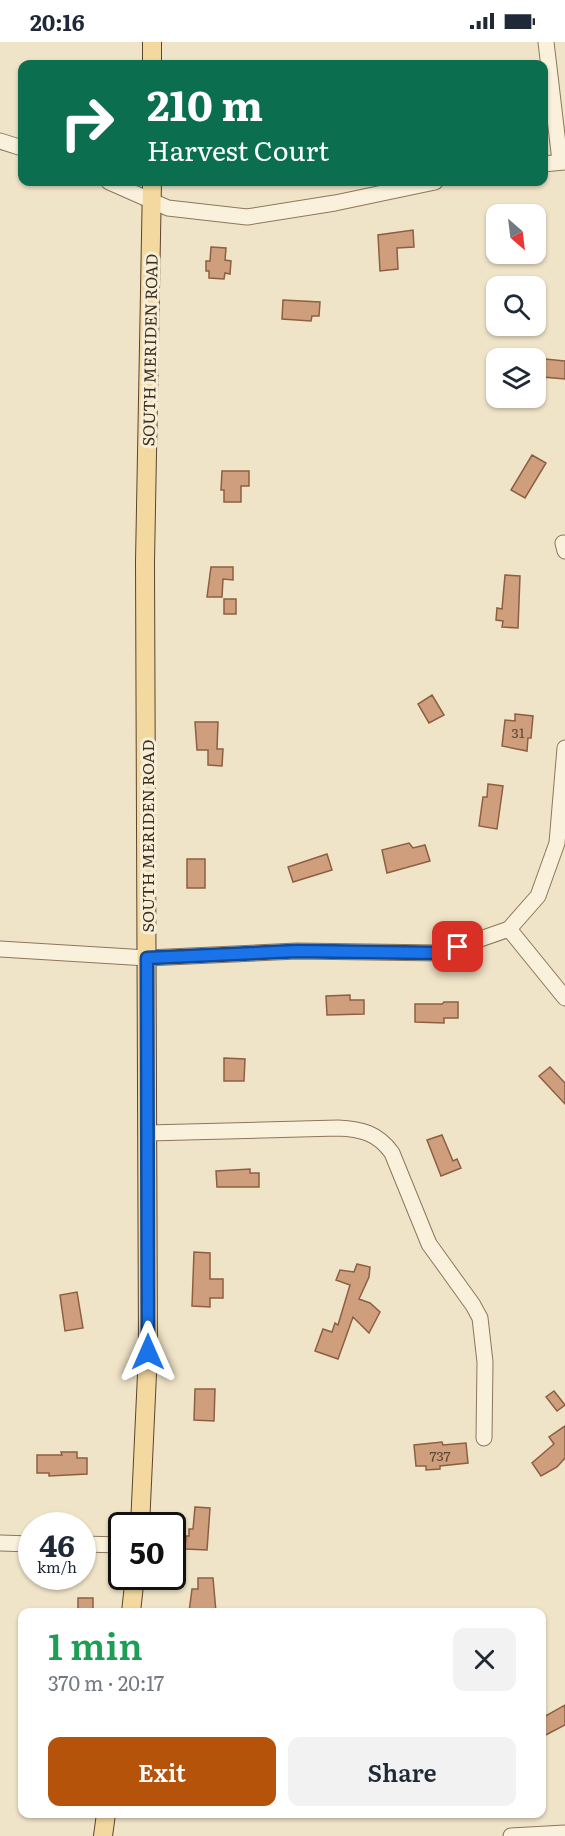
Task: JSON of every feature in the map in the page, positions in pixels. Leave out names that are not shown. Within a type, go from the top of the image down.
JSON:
[{"type":"main road","points":[[152,42],[152,60]]},
{"type":"main road","name":"SOUTH MERIDEN ROAD","points":[[141,1512],[147,1403],[145,562],[152,191]]},
{"type":"main road","points":[[131,1608],[133,1590]]},
{"type":"main road","points":[[103,1836],[105,1818]]},
{"type":"street","points":[[546,42],[562,161]]},
{"type":"street","points":[[0,141],[18,147]]},
{"type":"street","points":[[128,186],[152,191],[168,208],[247,218],[416,186]]},
{"type":"street","points":[[0,949],[147,958],[297,951],[440,953],[509,929],[538,896],[557,843],[565,748]]},
{"type":"street","points":[[509,929],[565,998]]},
{"type":"street","points":[[148,1133],[338,1128],[365,1131],[384,1142],[392,1153],[429,1244],[480,1318],[485,1362],[484,1438]]},
{"type":"street","points":[[0,1544],[18,1544]]},
{"type":"street","points":[[511,1836],[565,1833]]},
{"type":"building","points":[[413,230],[414,247],[397,248],[398,269],[380,271],[378,235]]},
{"type":"building","points":[[211,247],[226,248],[225,260],[231,261],[230,274],[225,273],[224,279],[209,278],[209,271],[206,271],[206,261],[210,261]]},
{"type":"building","points":[[283,300],[320,302],[319,316],[312,316],[311,321],[282,319]]},
{"type":"building","points":[[546,359],[565,361],[565,379],[546,377]]},
{"type":"building","points":[[532,455],[546,463],[525,498],[511,490]]},
{"type":"building","points":[[222,471],[249,471],[249,486],[241,486],[241,502],[224,502],[224,490],[221,490]]},
{"type":"building","points":[[211,567],[233,567],[233,580],[223,579],[222,597],[207,597]]},
{"type":"building","points":[[505,575],[520,576],[518,628],[502,627],[503,621],[496,620],[497,608],[502,609]]},
{"type":"building","points":[[224,599],[236,599],[236,614],[224,614]]},
{"type":"building","points":[[432,695],[444,715],[429,723],[418,704]]},
{"type":"building","points":[[515,714],[533,716],[527,751],[502,746],[505,720],[515,721]]},
{"type":"building","points":[[195,722],[218,722],[217,749],[223,749],[222,766],[208,765],[208,750],[197,750]]},
{"type":"building","points":[[488,784],[503,786],[497,829],[479,826],[483,797],[487,797]]},
{"type":"building","points":[[409,843],[413,848],[425,845],[430,861],[387,873],[382,850]]},
{"type":"building","points":[[327,854],[332,870],[293,882],[288,867]]},
{"type":"building","points":[[187,859],[205,859],[205,888],[187,888]]},
{"type":"building","points":[[350,995],[350,1000],[364,1000],[364,1014],[327,1015],[326,996]]},
{"type":"building","points":[[458,1002],[458,1018],[444,1018],[444,1023],[415,1022],[415,1004],[442,1004]]},
{"type":"building","points":[[224,1058],[245,1059],[244,1081],[224,1081]]},
{"type":"building","points":[[550,1067],[565,1083],[565,1104],[539,1076]]},
{"type":"building","points":[[442,1135],[453,1161],[457,1159],[461,1168],[441,1176],[427,1140]]},
{"type":"building","points":[[250,1169],[250,1173],[259,1173],[259,1187],[217,1187],[216,1171]]},
{"type":"building","points":[[194,1252],[210,1253],[210,1279],[223,1279],[223,1298],[210,1298],[210,1307],[192,1306]]},
{"type":"building","points":[[357,1264],[370,1267],[369,1277],[359,1299],[370,1303],[380,1312],[369,1333],[353,1317],[338,1359],[315,1351],[323,1329],[332,1332],[335,1323],[338,1325],[350,1285],[336,1280],[340,1270],[354,1272]]},
{"type":"building","points":[[77,1292],[83,1328],[65,1331],[60,1295]]},
{"type":"building","points":[[195,1389],[215,1389],[214,1421],[194,1420]]},
{"type":"building","points":[[554,1391],[565,1405],[557,1411],[546,1397]]},
{"type":"building","points":[[565,1426],[565,1458],[557,1467],[541,1476],[532,1463],[554,1444],[549,1437]]},
{"type":"building","points":[[442,1442],[443,1445],[466,1443],[468,1463],[426,1470],[426,1466],[416,1466],[414,1445]]},
{"type":"building","points":[[61,1452],[77,1452],[77,1458],[87,1458],[87,1474],[49,1476],[49,1473],[37,1473],[37,1455],[62,1455]]},
{"type":"building","points":[[195,1507],[210,1508],[207,1550],[186,1549],[186,1536],[189,1536],[189,1529],[193,1529]]},
{"type":"building","points":[[198,1578],[213,1578],[216,1608],[190,1608],[192,1589],[198,1589]]},
{"type":"building","points":[[78,1598],[93,1598],[93,1608],[78,1608]]},
{"type":"building","points":[[565,1705],[565,1725],[546,1735],[546,1716]]},
{"type":"route","points":[[148,1352],[147,958],[297,951],[440,953],[458,947]]}]
